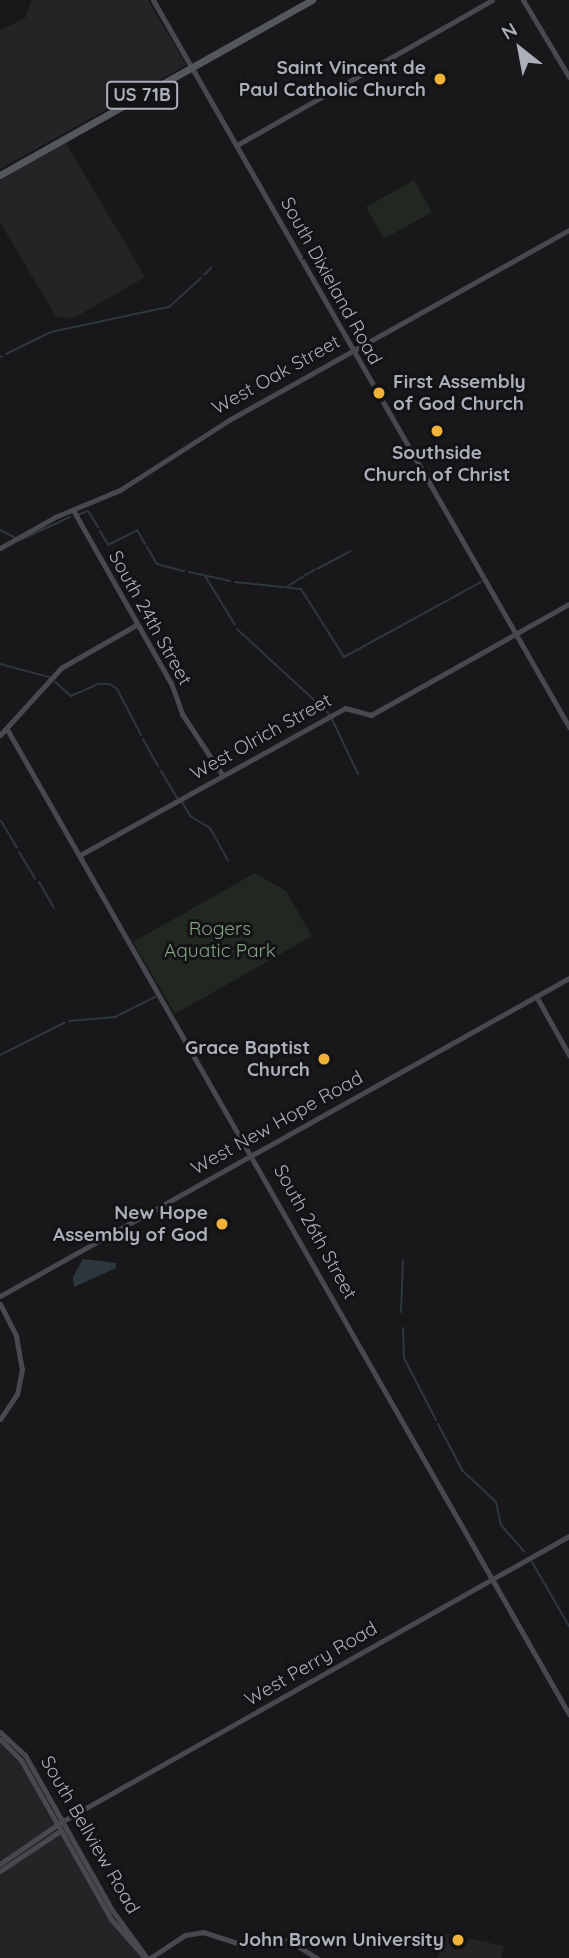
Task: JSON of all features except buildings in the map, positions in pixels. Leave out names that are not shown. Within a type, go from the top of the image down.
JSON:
[{"type":"main road","name":"US 71B","points":[[0,175],[312,0]]},
{"type":"street","name":"South Dixieland Road","points":[[153,0],[569,727]]},
{"type":"street","points":[[237,145],[492,0]]},
{"type":"street","points":[[524,1],[569,77]]},
{"type":"street","name":"West Oak Street","points":[[0,548],[73,510],[120,490],[214,429],[569,230]]},
{"type":"street","name":"South 24th Street","points":[[73,510],[171,683],[182,714],[223,776]]},
{"type":"street","name":"West Olrich Street","points":[[80,855],[345,708],[372,715],[569,604]]},
{"type":"street","points":[[0,736],[8,731],[61,668],[136,625]]},
{"type":"street","name":"South 26th Street","points":[[8,731],[253,1155],[569,1713]]},
{"type":"street","name":"West New Hope Road","points":[[0,1296],[569,978]]},
{"type":"street","points":[[536,996],[569,1055]]},
{"type":"street","points":[[0,1304],[16,1336],[22,1369],[17,1394],[0,1419]]},
{"type":"street","name":"West Perry Road","points":[[61,1826],[491,1578],[569,1536]]},
{"type":"street","name":"South Bellview Road","points":[[0,1732],[20,1748],[114,1924],[148,1958]]},
{"type":"street","name":"South Bellview Road","points":[[0,1739],[18,1754],[32,1773]]},
{"type":"street","points":[[0,1871],[61,1826]]},
{"type":"street","points":[[0,1864],[61,1826]]},
{"type":"street","points":[[148,1958],[185,1935],[203,1932],[239,1944],[288,1940],[317,1958]]},
{"type":"shaded area","points":[[31,0],[148,0],[186,65],[0,169],[0,31],[26,17]]},
{"type":"shaded area","points":[[66,143],[145,277],[74,318],[56,317],[0,222],[0,180]]},
{"type":"shaded area","points":[[83,1259],[116,1263],[116,1268],[74,1287],[73,1277]]},
{"type":"shaded area","points":[[0,1741],[19,1760],[109,1919],[142,1958],[0,1958]]},
{"type":"shaded area","name":"John Brown University","points":[[444,1933],[504,1946],[501,1958],[437,1958]]},
{"type":"green space","points":[[414,180],[432,212],[384,239],[366,207]]},
{"type":"green space","name":"Rogers Aquatic Park","points":[[255,873],[286,891],[312,936],[175,1014],[133,942]]},
{"type":"waterway","points":[[204,275],[212,267]]},
{"type":"waterway","points":[[6,354],[51,332],[169,307],[201,278]]},
{"type":"waterway","points":[[77,515],[88,511],[98,527]]},
{"type":"waterway","points":[[20,540],[70,517]]},
{"type":"waterway","points":[[0,530],[14,537]]},
{"type":"waterway","points":[[100,531],[108,545],[137,530],[145,544]]},
{"type":"waterway","points":[[147,547],[157,564],[184,571]]},
{"type":"waterway","points":[[317,569],[351,551]]},
{"type":"waterway","points":[[288,586],[314,570]]},
{"type":"waterway","points":[[189,572],[230,581]]},
{"type":"waterway","points":[[205,576],[235,625]]},
{"type":"waterway","points":[[235,582],[301,589],[344,657],[481,582]]},
{"type":"waterway","points":[[237,629],[329,714]]},
{"type":"waterway","points":[[0,664],[49,677]]},
{"type":"waterway","points":[[55,682],[71,696],[98,684],[110,684],[117,689],[141,735]]},
{"type":"waterway","points":[[332,719],[358,774]]},
{"type":"waterway","points":[[143,739],[158,766]]},
{"type":"waterway","points":[[161,771],[177,798]]},
{"type":"waterway","points":[[182,802],[190,816],[210,828],[228,860]]},
{"type":"waterway","points":[[1,821],[17,848]]},
{"type":"waterway","points":[[19,852],[35,879]]},
{"type":"waterway","points":[[39,882],[54,908]]},
{"type":"waterway","points":[[69,1021],[115,1017],[155,997]]},
{"type":"waterway","points":[[0,1055],[64,1023]]},
{"type":"waterway","points":[[401,1312],[403,1260]]},
{"type":"waterway","points":[[403,1328],[404,1358],[436,1420]]},
{"type":"waterway","points":[[438,1424],[462,1470],[496,1502],[501,1525],[524,1551]]},
{"type":"waterway","points":[[532,1562],[569,1626]]},
{"type":"place","name":"Saint Vincent de Paul Catholic Church","points":[[440,79]]},
{"type":"place","name":"First Assembly of God Church","points":[[379,393]]},
{"type":"place","name":"Southside Church of Christ","points":[[437,431]]},
{"type":"place","name":"Grace Baptist Church","points":[[324,1059]]},
{"type":"place","name":"New Hope Assembly of God","points":[[222,1224]]},
{"type":"place","name":"John Brown University","points":[[458,1940]]}]
